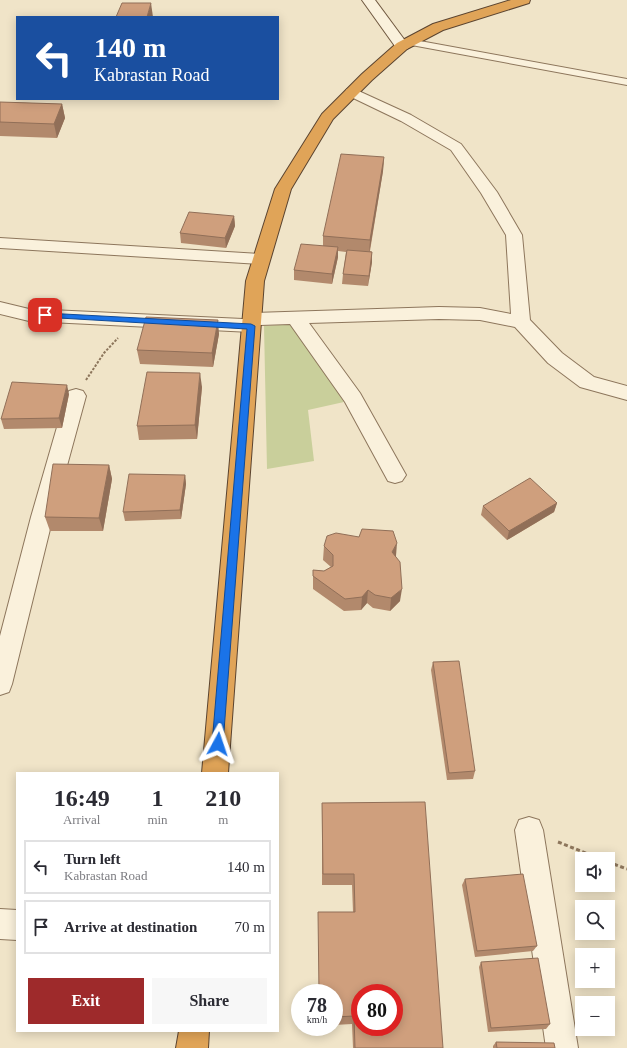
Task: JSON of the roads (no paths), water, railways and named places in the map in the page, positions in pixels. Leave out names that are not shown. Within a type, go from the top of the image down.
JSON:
[{"type":"highway","points":[[215,772],[255,281],[283,189],[327,117],[405,44],[438,27],[524,0]]},
{"type":"highway","points":[[192,1048],[194,1032]]},
{"type":"street","points":[[368,0],[405,44]]},
{"type":"street","points":[[352,92],[406,118],[456,147],[489,192],[514,235],[521,322]]},
{"type":"street","points":[[0,242],[261,259]]},
{"type":"street","points":[[0,308],[29,315],[252,323],[295,318],[439,313],[480,314],[521,322],[555,358],[587,382],[627,393]]},
{"type":"street","points":[[295,318],[353,398],[395,475]]},
{"type":"street","points":[[0,684],[42,517],[76,396]]},
{"type":"street","points":[[529,830],[562,1048]]},
{"type":"street","points":[[0,924],[16,925]]},
{"type":"lane","points":[[405,44],[627,82]]}]
